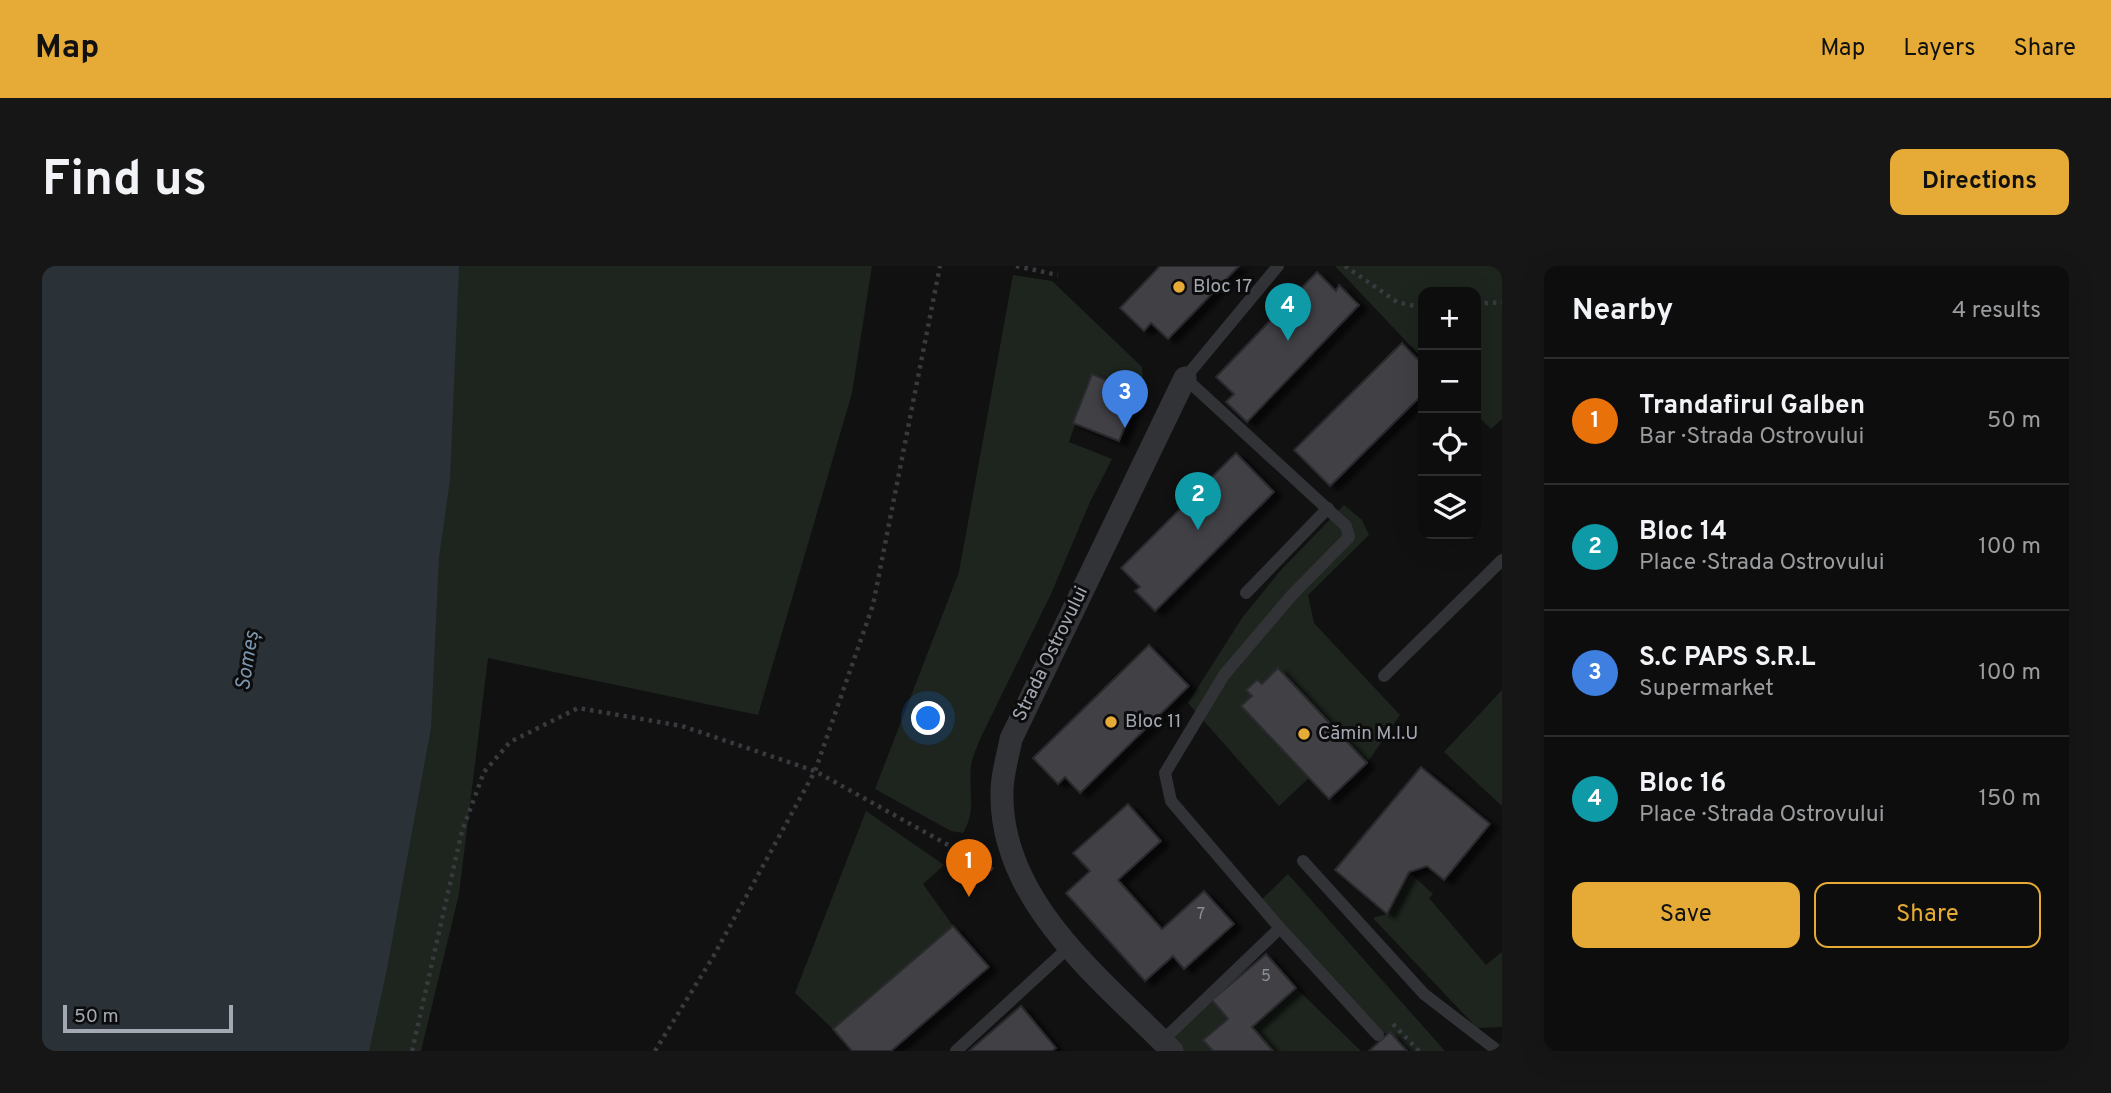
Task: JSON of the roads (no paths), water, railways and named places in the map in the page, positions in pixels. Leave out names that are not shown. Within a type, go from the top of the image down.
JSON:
[{"type":"street","name":"Strada Ostrovului","points":[[1167,1046],[1068,948],[1026,888],[1008,836],[1002,792],[1011,739],[1185,378]]},
{"type":"lane","name":"Strada Ostrovului","points":[[1185,378],[1278,266]]},
{"type":"lane","points":[[1185,378],[1328,508],[1346,526],[1349,537],[1292,595],[1224,675],[1165,773],[1171,801],[1280,928],[1378,1035]]},
{"type":"lane","points":[[1246,593],[1328,508]]},
{"type":"lane","points":[[1384,676],[1502,560]]},
{"type":"lane","points":[[1303,861],[1424,994],[1498,1051]]},
{"type":"lane","name":"Strada Ostrovului","points":[[1167,1046],[1280,928]]},
{"type":"lane","points":[[956,1051],[1068,948]]},
{"type":"water","name":"Someș","points":[[42,266],[459,266],[450,480],[439,557],[431,728],[386,974],[369,1051],[42,1051]]},
{"type":"place","name":"Bloc 17","points":[[1179,287]]},
{"type":"place","name":"Bloc 16","points":[[1288,341]]},
{"type":"place","name":"S.C PAPS S.R.L","points":[[1125,428]]},
{"type":"place","name":"Bloc 14","points":[[1198,530]]},
{"type":"place","name":"Bloc 11","points":[[1111,722]]},
{"type":"place","name":"Cămin M.I.U","points":[[1304,734]]},
{"type":"place","name":"Trandafirul Galben","points":[[969,897]]}]
